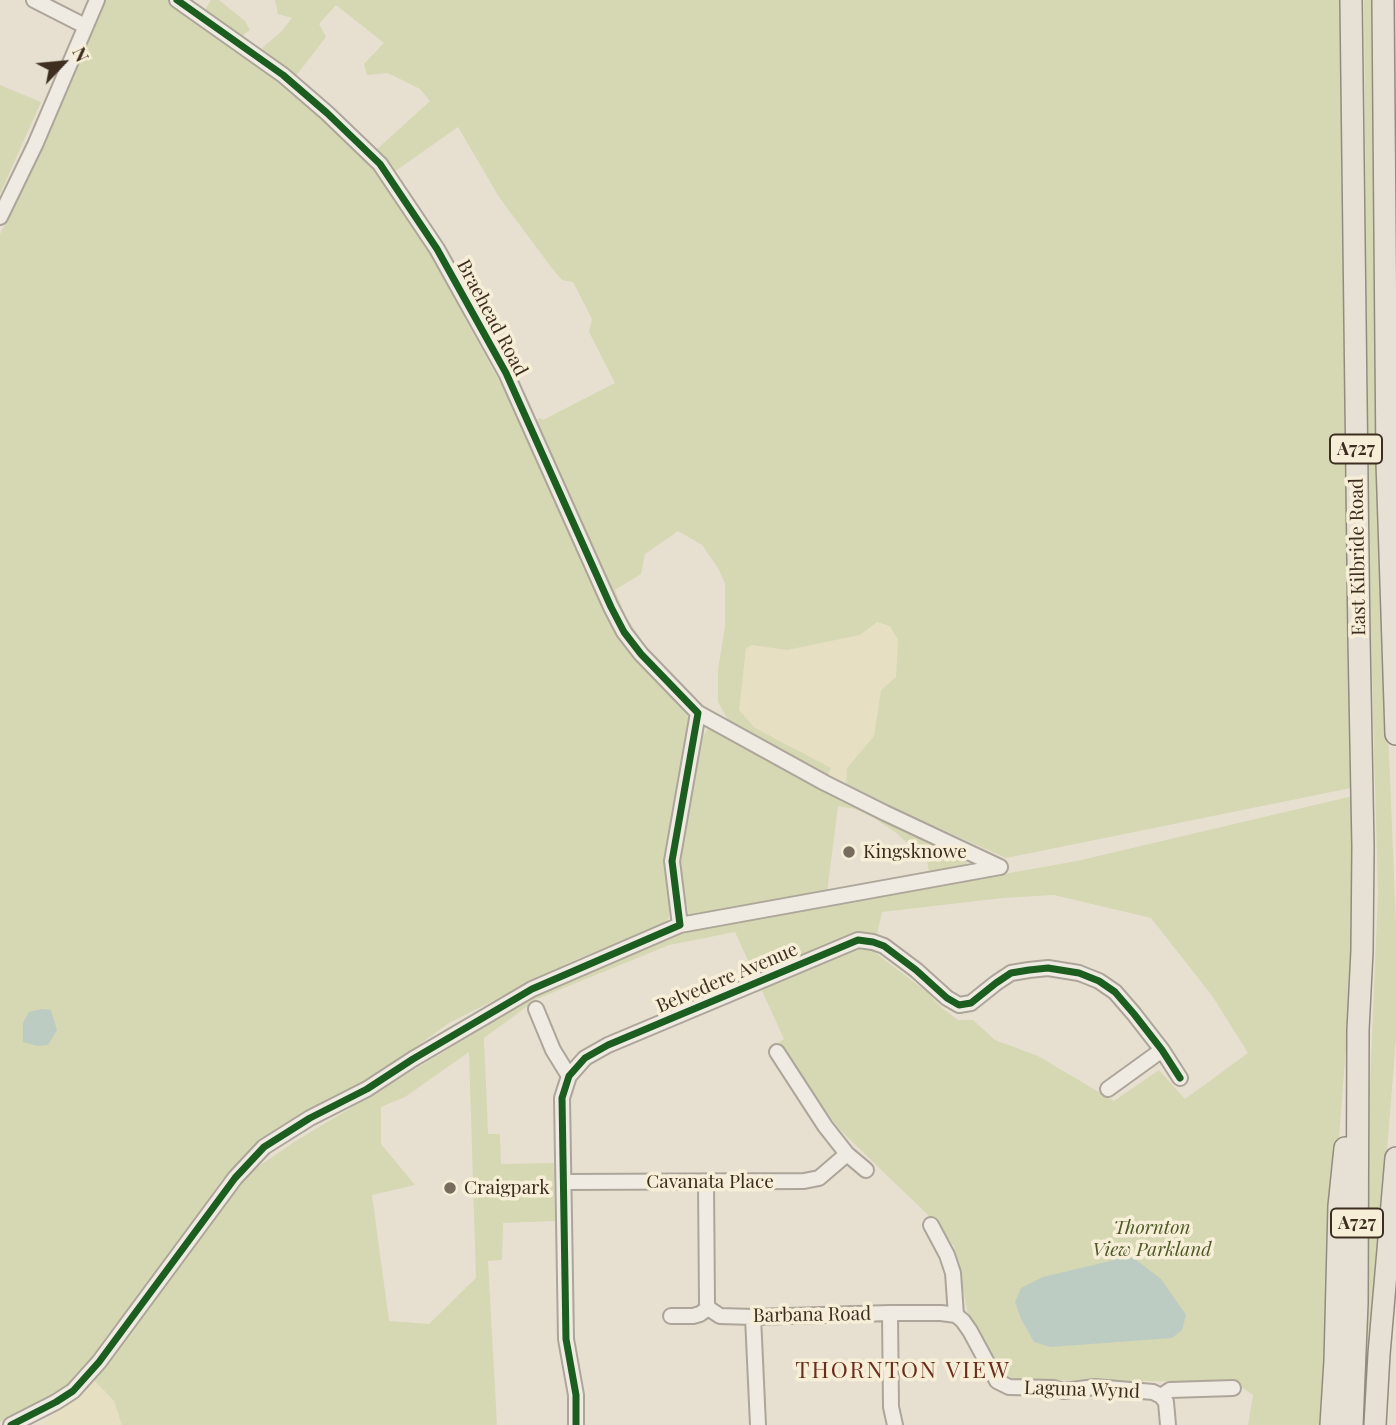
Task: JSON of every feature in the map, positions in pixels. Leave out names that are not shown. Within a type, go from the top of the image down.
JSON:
[{"type":"main road","name":"East Kilbride Road","points":[[1351,0],[1363,847],[1358,1030],[1357,1303],[1352,1421]]},
{"type":"main road","name":"East Kilbride Road","points":[[1383,0],[1387,462],[1396,734]]},
{"type":"main road","name":"East Kilbride Road","points":[[1331,1425],[1339,1206],[1358,1030]]},
{"type":"main road","name":"A727","points":[[1375,1422],[1396,1157]]},
{"type":"street","points":[[34,0],[85,26]]},
{"type":"street","points":[[0,217],[35,145],[97,0]]},
{"type":"street","name":"Braehead Road","points":[[177,0],[283,75],[380,164],[437,249],[506,373],[611,607],[624,632],[641,654],[698,713],[825,783],[1000,867],[680,925]]},
{"type":"street","points":[[11,1425],[73,1391],[99,1362],[235,1178],[264,1147],[310,1118],[367,1089],[532,989],[680,925],[672,861],[698,713]]},
{"type":"street","name":"Belvedere Avenue","points":[[569,1076],[585,1058],[608,1045],[858,940],[884,946],[959,1005],[971,1003],[1011,973],[1048,968],[1079,973],[1099,981],[1115,992],[1162,1050],[1180,1078]]},
{"type":"street","points":[[536,1009],[553,1050],[569,1076],[562,1098],[566,1339],[576,1395],[576,1425]]},
{"type":"street","points":[[1108,1089],[1162,1050]]},
{"type":"street","points":[[777,1052],[825,1126],[847,1154],[866,1170]]},
{"type":"street","name":"Cavanata Place","points":[[564,1182],[804,1181],[819,1178],[847,1154]]},
{"type":"street","points":[[706,1182],[708,1308]]},
{"type":"street","points":[[890,1313],[956,1315],[953,1273],[931,1225]]},
{"type":"street","name":"Barbana Road","points":[[671,1316],[693,1316],[708,1308],[720,1316],[753,1317],[890,1313],[891,1407],[895,1425]]},
{"type":"street","name":"Laguna Wynd","points":[[956,1315],[970,1331],[997,1381],[1009,1387],[1055,1388],[1063,1391],[1095,1387],[1153,1392],[1166,1402],[1168,1425]]},
{"type":"street","points":[[753,1317],[758,1425]]},
{"type":"street","name":"Laguna Wynd","points":[[1161,1396],[1170,1390],[1233,1388]]},
{"type":"shaded area","points":[[876,622],[890,626],[898,640],[896,677],[881,690],[874,736],[847,768],[846,784],[828,775],[830,768],[755,728],[738,710],[746,647],[752,645],[787,650],[860,635]]},
{"type":"shaded area","points":[[51,1010],[57,1030],[48,1045],[38,1046],[23,1042],[23,1023],[29,1012]]},
{"type":"shaded area","points":[[1131,1256],[1161,1279],[1186,1315],[1182,1330],[1172,1338],[1050,1347],[1034,1342],[1015,1302],[1021,1288],[1043,1277]]},
{"type":"shaded area","points":[[93,1379],[114,1401],[122,1425],[37,1425],[46,1421]]},
{"type":"green space","points":[[106,0],[167,0],[256,60],[304,98],[377,167],[437,262],[507,395],[611,622],[634,656],[687,714],[689,721],[665,854],[670,916],[665,923],[570,962],[449,1023],[373,1078],[286,1124],[254,1147],[222,1180],[154,1276],[84,1367],[56,1396],[0,1422],[0,234]]},
{"type":"green space","points":[[211,0],[219,0],[245,21],[250,30],[240,38],[205,10]]},
{"type":"green space","points":[[275,0],[1342,0],[1351,788],[1006,858],[846,787],[847,768],[874,736],[881,690],[896,677],[898,640],[890,626],[877,622],[860,635],[787,650],[752,645],[746,648],[739,710],[755,728],[831,768],[828,775],[728,720],[718,702],[718,670],[725,626],[725,584],[718,568],[702,545],[678,531],[645,554],[641,574],[615,590],[625,615],[641,639],[637,642],[622,618],[535,420],[543,420],[615,383],[589,332],[592,319],[573,282],[562,280],[499,197],[458,127],[394,172],[376,150],[430,101],[420,89],[388,73],[367,75],[364,64],[384,43],[336,5],[319,24],[326,37],[295,77],[261,53],[263,47],[281,32],[292,18],[278,14]]},
{"type":"green space","points":[[1364,0],[1373,0],[1386,680],[1396,923],[1396,1038],[1365,1425],[1362,1425],[1365,1201],[1378,894],[1371,639]]},
{"type":"green space","points":[[0,85],[41,102],[0,194]]},
{"type":"green space","points":[[709,726],[966,861],[967,864],[929,873],[927,860],[895,832],[855,809],[838,806],[827,893],[689,915],[677,867],[683,821],[703,736]]},
{"type":"green space","name":"Thornton View Parkland","points":[[1353,796],[1356,920],[1321,1425],[1248,1425],[1253,1395],[1234,1382],[1017,1380],[1003,1375],[968,1314],[954,1246],[930,1217],[838,1128],[779,1042],[784,1039],[735,932],[669,945],[537,999],[484,1038],[488,1134],[500,1134],[501,1164],[554,1163],[555,1221],[503,1223],[502,1260],[488,1261],[497,1425],[122,1425],[114,1401],[93,1379],[224,1202],[252,1171],[294,1142],[542,991],[672,933],[1077,861]],"holes":[[[1054,895],[1151,918],[1213,997],[1248,1053],[1185,1099],[1159,1070],[1114,1101],[1038,1056],[995,1040],[973,1020],[958,1020],[927,992],[873,951],[882,912]],[[469,1052],[476,1278],[429,1324],[389,1321],[372,1195],[415,1185],[381,1144],[381,1107],[405,1097]]]},
{"type":"cycle path","points":[[11,1425],[73,1391],[99,1362],[235,1178],[264,1147],[310,1118],[367,1089],[532,989],[680,925],[672,861],[698,713],[641,654],[624,632],[506,373],[437,249],[380,164],[283,75],[177,0]]},
{"type":"cycle path","points":[[576,1425],[576,1395],[566,1339],[562,1098],[569,1076],[585,1058],[608,1045],[858,940],[884,946],[959,1005],[971,1003],[1011,973],[1048,968],[1079,973],[1099,981],[1115,992],[1134,1014],[1180,1078]]},
{"type":"place","name":"Kingsknowe","points":[[849,852]]},
{"type":"place","name":"Craigpark","points":[[450,1188]]},
{"type":"district","name":"THORNTON VIEW","points":[[903,1371]]}]
